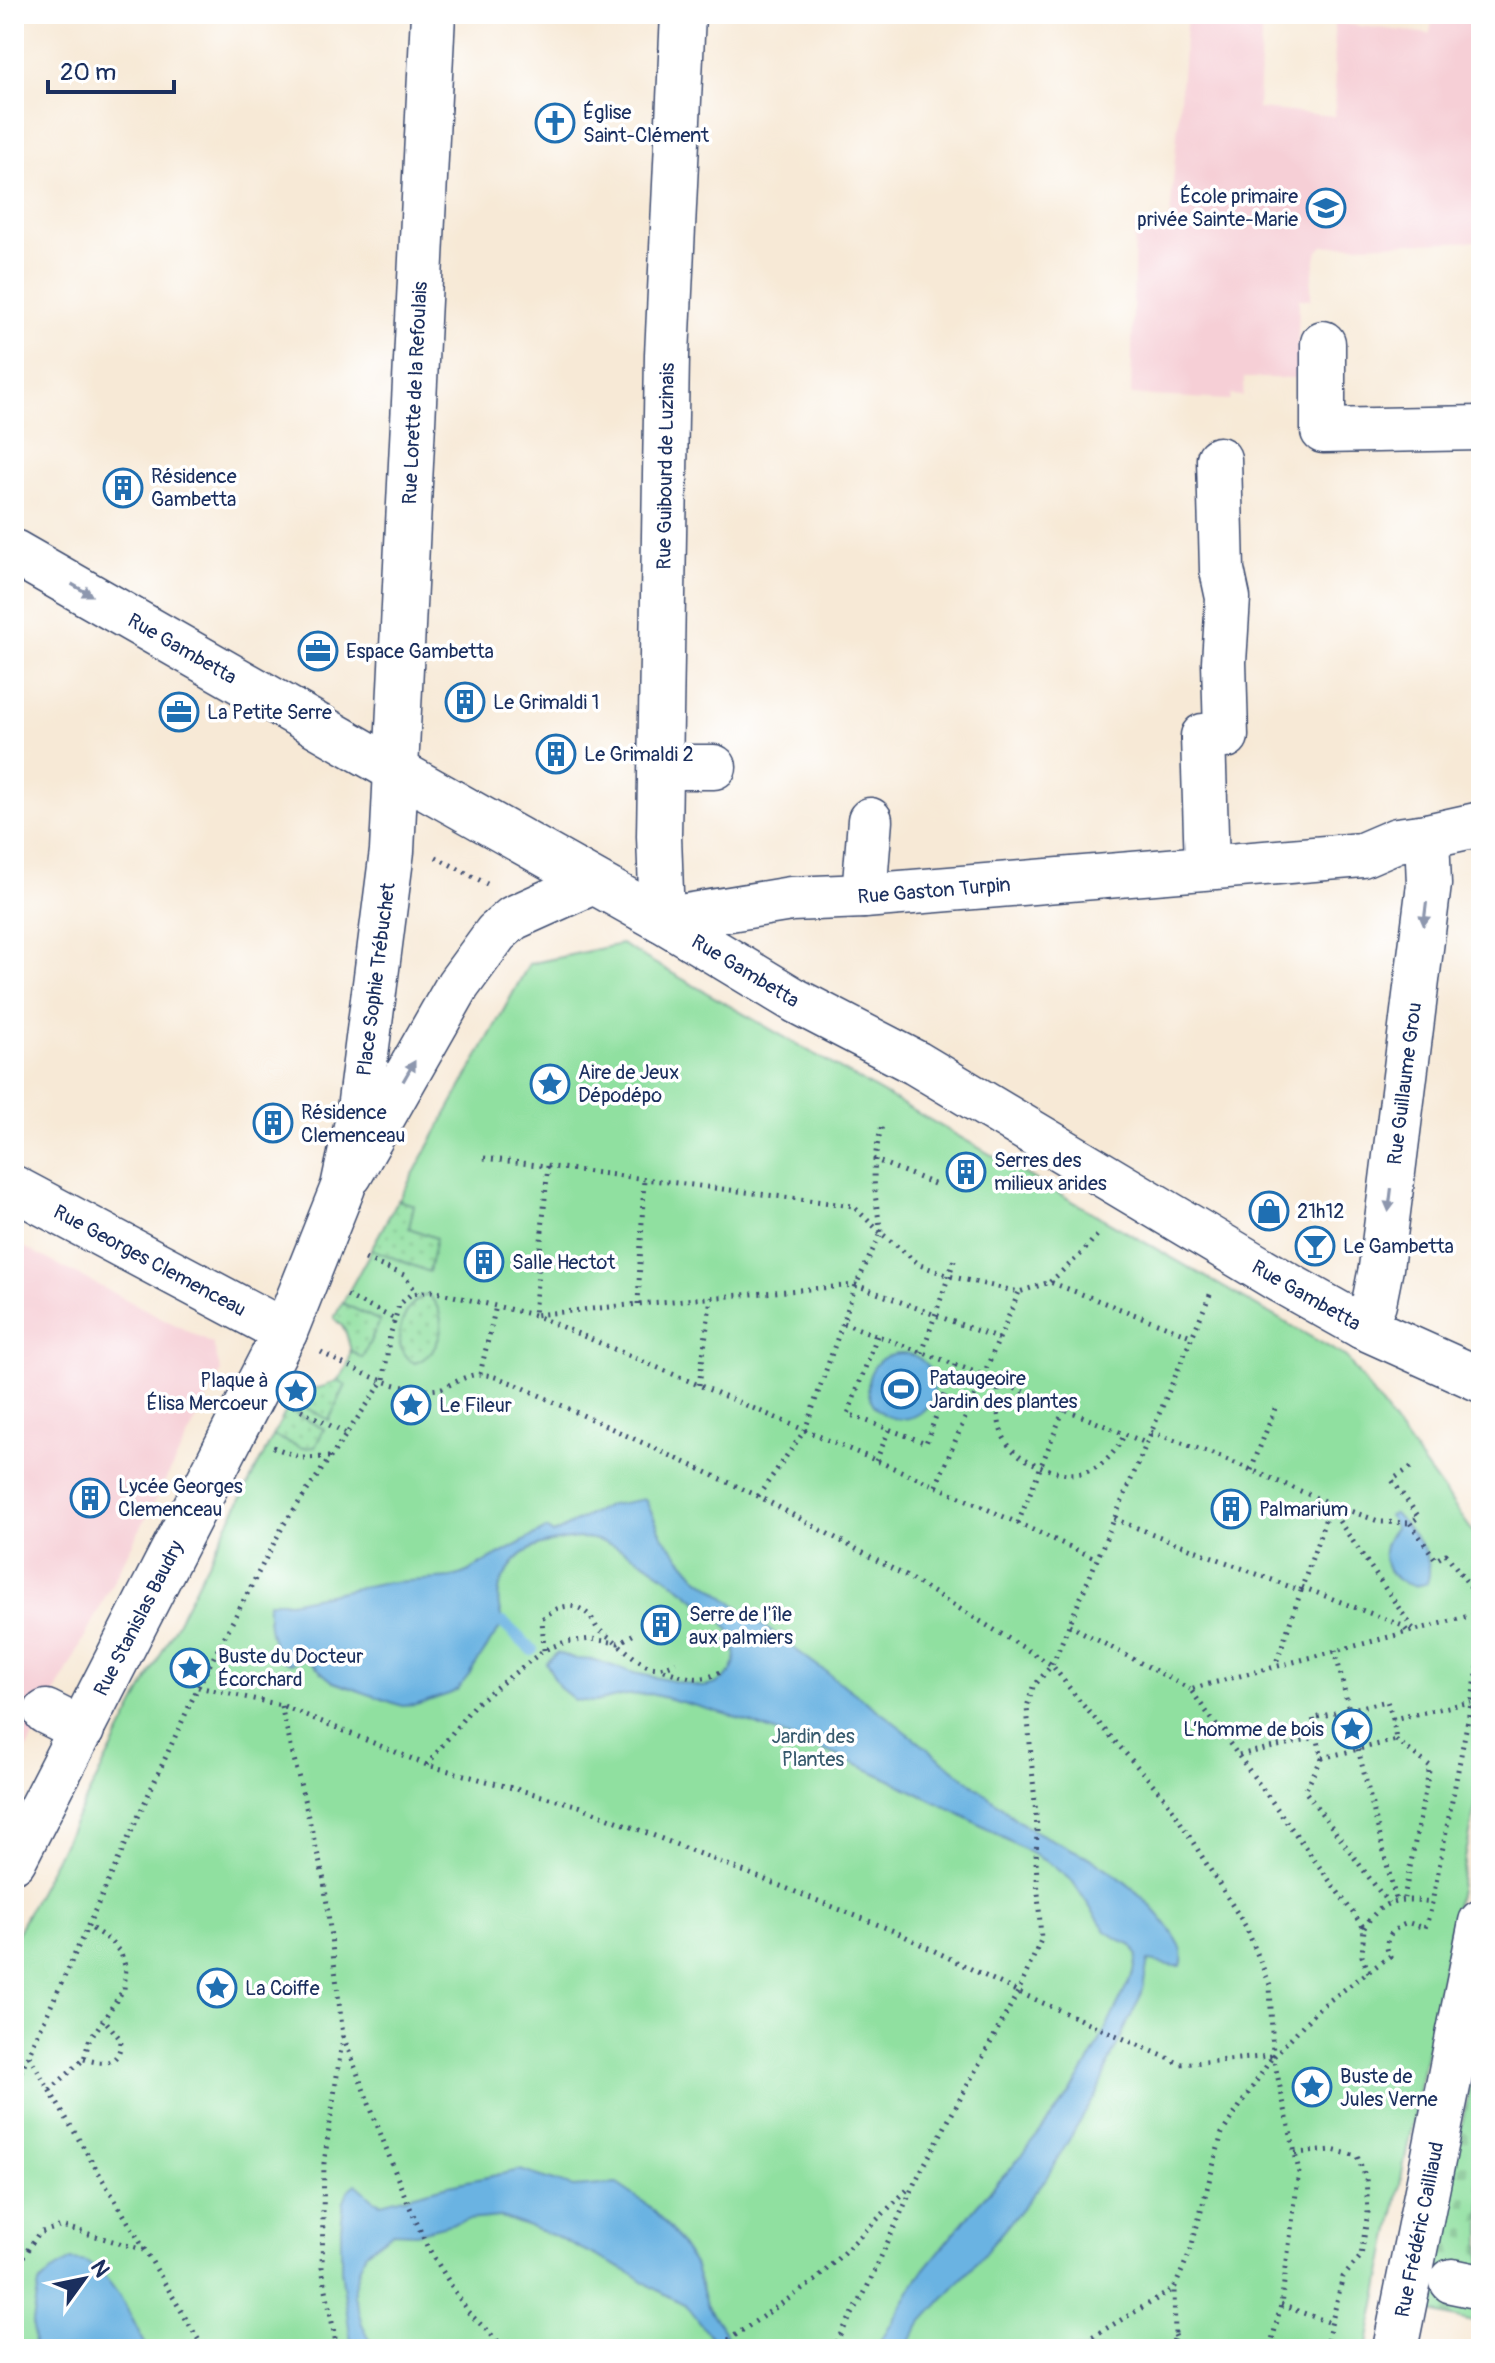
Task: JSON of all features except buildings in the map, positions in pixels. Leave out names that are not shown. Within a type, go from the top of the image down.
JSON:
[{"type":"street","name":"Rue Lorette de la Refoulais","points":[[395,770],[433,14]]},
{"type":"street","name":"Rue Guibourd de Luzinais","points":[[662,920],[659,852],[667,355],[683,14]]},
{"type":"street","points":[[1323,343],[1323,431],[1481,428]]},
{"type":"street","points":[[1207,867],[1203,736],[1226,736],[1224,662],[1228,598],[1222,570],[1219,459]]},
{"type":"street","name":"Rue Gambetta","points":[[14,552],[662,920],[796,1001],[916,1063],[1281,1281],[1363,1327],[1481,1380]]},
{"type":"street","points":[[661,767],[714,767]]},
{"type":"street","name":"Place Sophie Trébuchet","points":[[298,1340],[343,1187],[358,1117],[392,851],[395,770]]},
{"type":"street","points":[[864,896],[870,820]]},
{"type":"street","name":"Rue Gaston Turpin","points":[[662,920],[791,899],[864,896],[1362,855],[1397,840],[1481,824]]},
{"type":"street","name":"Rue Guillaume Grou","points":[[1363,1327],[1374,1303],[1383,1253],[1429,884],[1427,836]]},
{"type":"street","name":"Place Sophie Trébuchet","points":[[343,1187],[458,985],[496,933],[513,918],[593,882]]},
{"type":"street","name":"Rue Georges Clemenceau","points":[[14,1188],[298,1340]]},
{"type":"street","name":"Rue Stanislas Baudry","points":[[14,1860],[64,1721],[298,1340]]},
{"type":"street","name":"Rue Frédéric Cailliaud","points":[[1395,2349],[1481,1922]]},
{"type":"path","points":[[436,857],[489,885]]},
{"type":"path","points":[[758,1496],[805,1430],[856,1285],[881,1233],[872,1174],[883,1122]]},
{"type":"path","points":[[484,1158],[853,1206],[920,1265],[949,1276],[1019,1292],[1050,1282],[1099,1233]]},
{"type":"path","points":[[873,1159],[939,1186]]},
{"type":"path","points":[[534,1315],[548,1166]]},
{"type":"path","points":[[638,1304],[644,1179]]},
{"type":"path","points":[[922,1353],[956,1255]]},
{"type":"path","points":[[365,1259],[404,1275],[417,1293]]},
{"type":"path","points":[[1050,1282],[1191,1336]]},
{"type":"path","points":[[832,2349],[865,2292],[915,2182],[1018,1992],[1041,1940],[1037,1828],[1027,1707],[1033,1687],[1052,1665],[1215,1282]]},
{"type":"path","points":[[534,1315],[856,1285],[999,1339]]},
{"type":"path","points":[[14,2086],[198,1687],[284,1524],[384,1380],[389,1339],[399,1305],[411,1294],[432,1291],[534,1315],[936,1486],[1097,1559]]},
{"type":"path","points":[[936,1486],[1019,1292]]},
{"type":"path","points":[[346,1296],[395,1319]]},
{"type":"path","points":[[699,1385],[711,1297]]},
{"type":"path","points":[[480,1374],[496,1306]]},
{"type":"path","points":[[843,1323],[983,1375],[1146,1443]]},
{"type":"path","points":[[877,1336],[848,1414],[889,1430],[926,1443],[955,1365]]},
{"type":"path","points":[[298,1340],[347,1367],[426,1390],[439,1389],[470,1375],[480,1374],[515,1384],[758,1496],[906,1576],[1052,1665],[1081,1703],[1166,1799],[1246,1927],[1270,1985],[1273,2056],[1299,2171],[1281,2305],[1270,2349]]},
{"type":"path","points":[[999,1382],[997,1405],[1000,1427],[1007,1443],[1018,1455],[1041,1467],[1070,1476],[1086,1472],[1114,1452],[1125,1434]]},
{"type":"path","points":[[290,1404],[346,1434]]},
{"type":"path","points":[[1251,1470],[1276,1406]]},
{"type":"path","points":[[1018,1523],[1064,1409]]},
{"type":"path","points":[[876,1461],[889,1430]]},
{"type":"path","points":[[1151,1432],[1251,1470],[1330,1506],[1381,1522],[1410,1523],[1419,1517],[1392,1480],[1411,1467]]},
{"type":"path","points":[[263,1442],[302,1458],[330,1457]]},
{"type":"path","points":[[1330,1506],[1410,1624],[1411,1631]]},
{"type":"path","points":[[1275,1666],[1330,1506]]},
{"type":"path","points":[[1114,1519],[1411,1631]]},
{"type":"path","points":[[1410,1523],[1436,1560],[1446,1554],[1481,1601]]},
{"type":"path","points":[[544,1650],[542,1619],[565,1604],[583,1610],[598,1628],[654,1669],[697,1678],[713,1677],[725,1669]]},
{"type":"path","points":[[1190,1689],[1481,1613]]},
{"type":"path","points":[[1069,1625],[1190,1689],[1364,1928]]},
{"type":"path","points":[[427,1765],[475,1704],[544,1650],[565,1642],[592,1639],[618,1643],[636,1633]]},
{"type":"path","points":[[1335,1650],[1349,1710]]},
{"type":"path","points":[[1171,2349],[1175,2334],[1174,2289],[1190,2252],[1222,2133],[1273,2056],[1318,2009],[1390,1956],[1387,1951],[1388,1936],[1394,1929],[1409,1923],[1425,1928],[1481,1653]]},
{"type":"path","points":[[663,1669],[676,1662]]},
{"type":"path","points":[[198,1687],[281,1705],[427,1765],[579,1806],[894,1931],[1018,1992],[1181,2064],[1273,2056]]},
{"type":"path","points":[[1388,1903],[1305,1791],[1322,1758],[1313,1718],[1387,1701],[1396,1740],[1430,1766],[1404,1898]]},
{"type":"path","points":[[1393,1719],[1471,1702]]},
{"type":"path","points":[[281,1705],[324,1880],[343,2035],[427,2246],[467,2311],[506,2349]]},
{"type":"path","points":[[1239,1755],[1317,1737]]},
{"type":"path","points":[[1322,1758],[1396,1740]]},
{"type":"path","points":[[1358,1749],[1396,1900]]},
{"type":"path","points":[[1369,1972],[1362,1956],[1364,1928],[1378,1911],[1388,1903],[1404,1898],[1432,1902]]},
{"type":"path","points":[[50,2090],[84,2059],[89,2041],[124,1989],[126,1969],[121,1953],[108,1939],[88,1926]]},
{"type":"path","points":[[84,2059],[110,2062],[118,2056],[121,2040],[103,2018]]},
{"type":"path","points":[[337,2349],[322,2268],[324,2163],[343,2035]]},
{"type":"path","points":[[28,2055],[204,2349]]},
{"type":"path","points":[[1295,2153],[1332,2150],[1357,2156],[1366,2178],[1368,2212],[1361,2256],[1343,2277],[1325,2349]]},
{"type":"path","points":[[715,2349],[816,2280],[915,2182]]},
{"type":"path","points":[[14,2270],[39,2233],[62,2226],[144,2251]]},
{"type":"path","points":[[1071,2349],[1174,2289]]},
{"type":"path","points":[[1281,2305],[1331,2323]]},
{"type":"path","points":[[1175,2334],[1181,2349]]},
{"type":"shaded area","name":"École primaire privée Sainte-Marie","points":[[1187,14],[1262,14],[1258,109],[1335,116],[1334,23],[1430,34],[1433,14],[1481,14],[1481,241],[1323,246],[1318,251],[1311,299],[1299,299],[1297,378],[1244,378],[1243,396],[1230,395],[1230,400],[1131,393],[1135,226],[1170,218]]},
{"type":"shaded area","points":[[14,1242],[213,1344],[221,1372],[14,1774]]},
{"type":"green space","name":"Jardin des Plantes","points":[[621,944],[1346,1357],[1481,1543],[1481,1779],[1367,2349],[14,2349],[14,1939],[299,1386],[315,1389],[328,1386],[346,1368],[350,1356],[349,1343],[344,1330],[334,1318],[529,964]]},
{"type":"green space","points":[[398,1200],[414,1205],[409,1228],[436,1238],[429,1272],[371,1249]]},
{"type":"green space","points":[[423,1296],[429,1296],[436,1304],[440,1333],[432,1351],[415,1363],[401,1349],[400,1329],[409,1309]]},
{"type":"green space","points":[[342,1303],[380,1321],[362,1358],[351,1351],[345,1329],[334,1318]]},
{"type":"green space","points":[[337,1380],[346,1385],[329,1420],[292,1400],[299,1386],[319,1388]]},
{"type":"green space","points":[[287,1409],[324,1429],[315,1447],[302,1448],[273,1436]]},
{"type":"green space","points":[[1481,2030],[1481,2324],[1424,2310]]},
{"type":"water","name":"Pataugeoire Jardin des plantes","points":[[901,1353],[924,1363],[934,1386],[924,1409],[901,1419],[878,1409],[868,1386],[878,1363]]},
{"type":"water","points":[[645,1499],[663,1537],[696,1576],[891,1720],[1020,1822],[1086,1856],[1121,1879],[1160,1917],[1182,1951],[1181,1966],[1148,1961],[1142,1993],[1097,2093],[1045,2180],[979,2260],[922,2322],[905,2349],[873,2349],[886,2333],[919,2276],[1070,2094],[1134,1972],[1137,1955],[1131,1944],[1106,1931],[1073,1882],[1049,1863],[874,1772],[729,1715],[650,1694],[626,1695],[594,1702],[575,1700],[560,1688],[546,1663],[557,1653],[702,1687],[724,1679],[734,1664],[736,1654],[724,1623],[639,1558],[601,1541],[583,1538],[556,1541],[536,1546],[519,1557],[509,1568],[499,1590],[503,1623],[468,1676],[457,1690],[416,1705],[402,1706],[334,1682],[305,1659],[291,1663],[283,1661],[272,1640],[268,1602],[290,1602],[381,1583],[451,1578],[546,1529],[553,1534],[606,1506]]},
{"type":"water","points":[[1394,1513],[1421,1545],[1428,1563],[1427,1583],[1404,1583],[1387,1567],[1384,1551],[1395,1528],[1389,1515]]},
{"type":"water","points":[[520,2170],[573,2187],[617,2184],[645,2203],[671,2230],[694,2264],[706,2305],[736,2349],[724,2349],[686,2305],[633,2274],[555,2236],[501,2217],[466,2220],[416,2233],[393,2232],[366,2252],[354,2295],[362,2324],[375,2349],[352,2349],[341,2270],[341,2228],[348,2191],[356,2184],[381,2203]]},
{"type":"water","points":[[71,2260],[87,2263],[108,2281],[148,2349],[34,2349],[33,2322],[39,2284]]},
{"type":"waterway","points":[[503,1623],[532,1650]]},
{"type":"place","name":"Église Saint-Clément","points":[[555,123]]},
{"type":"place","name":"École primaire privée Sainte-Marie","points":[[1326,208]]},
{"type":"place","name":"Résidence Gambetta","points":[[123,488]]},
{"type":"place","name":"Espace Gambetta","points":[[318,651]]},
{"type":"place","name":"Le Grimaldi 1","points":[[465,702]]},
{"type":"place","name":"La Petite Serre","points":[[179,712]]},
{"type":"place","name":"Le Grimaldi 2","points":[[556,754]]},
{"type":"place","name":"Aire de Jeux Dépodépo","points":[[550,1084]]},
{"type":"place","name":"Résidence Clemenceau","points":[[273,1123]]},
{"type":"place","name":"Serres des milieux arides","points":[[966,1172]]},
{"type":"place","name":"21h12","points":[[1269,1211]]},
{"type":"place","name":"Le Gambetta","points":[[1315,1246]]},
{"type":"place","name":"Salle Hectot","points":[[484,1262]]},
{"type":"place","name":"Pataugeoire Jardin des plantes","points":[[901,1389]]},
{"type":"place","name":"Plaque à Élisa Mercoeur","points":[[296,1391]]},
{"type":"place","name":"Le Fileur","points":[[411,1405]]},
{"type":"place","name":"Lycée Georges Clemenceau","points":[[90,1498]]},
{"type":"place","name":"Palmarium","points":[[1231,1509]]},
{"type":"place","name":"Serre de l'île aux palmiers","points":[[661,1625]]},
{"type":"place","name":"Buste du Docteur Écorchard","points":[[190,1668]]},
{"type":"place","name":"L’homme de bois","points":[[1352,1729]]},
{"type":"place","name":"La Coiffe","points":[[217,1988]]},
{"type":"place","name":"Buste de Jules Verne","points":[[1312,2087]]}]
